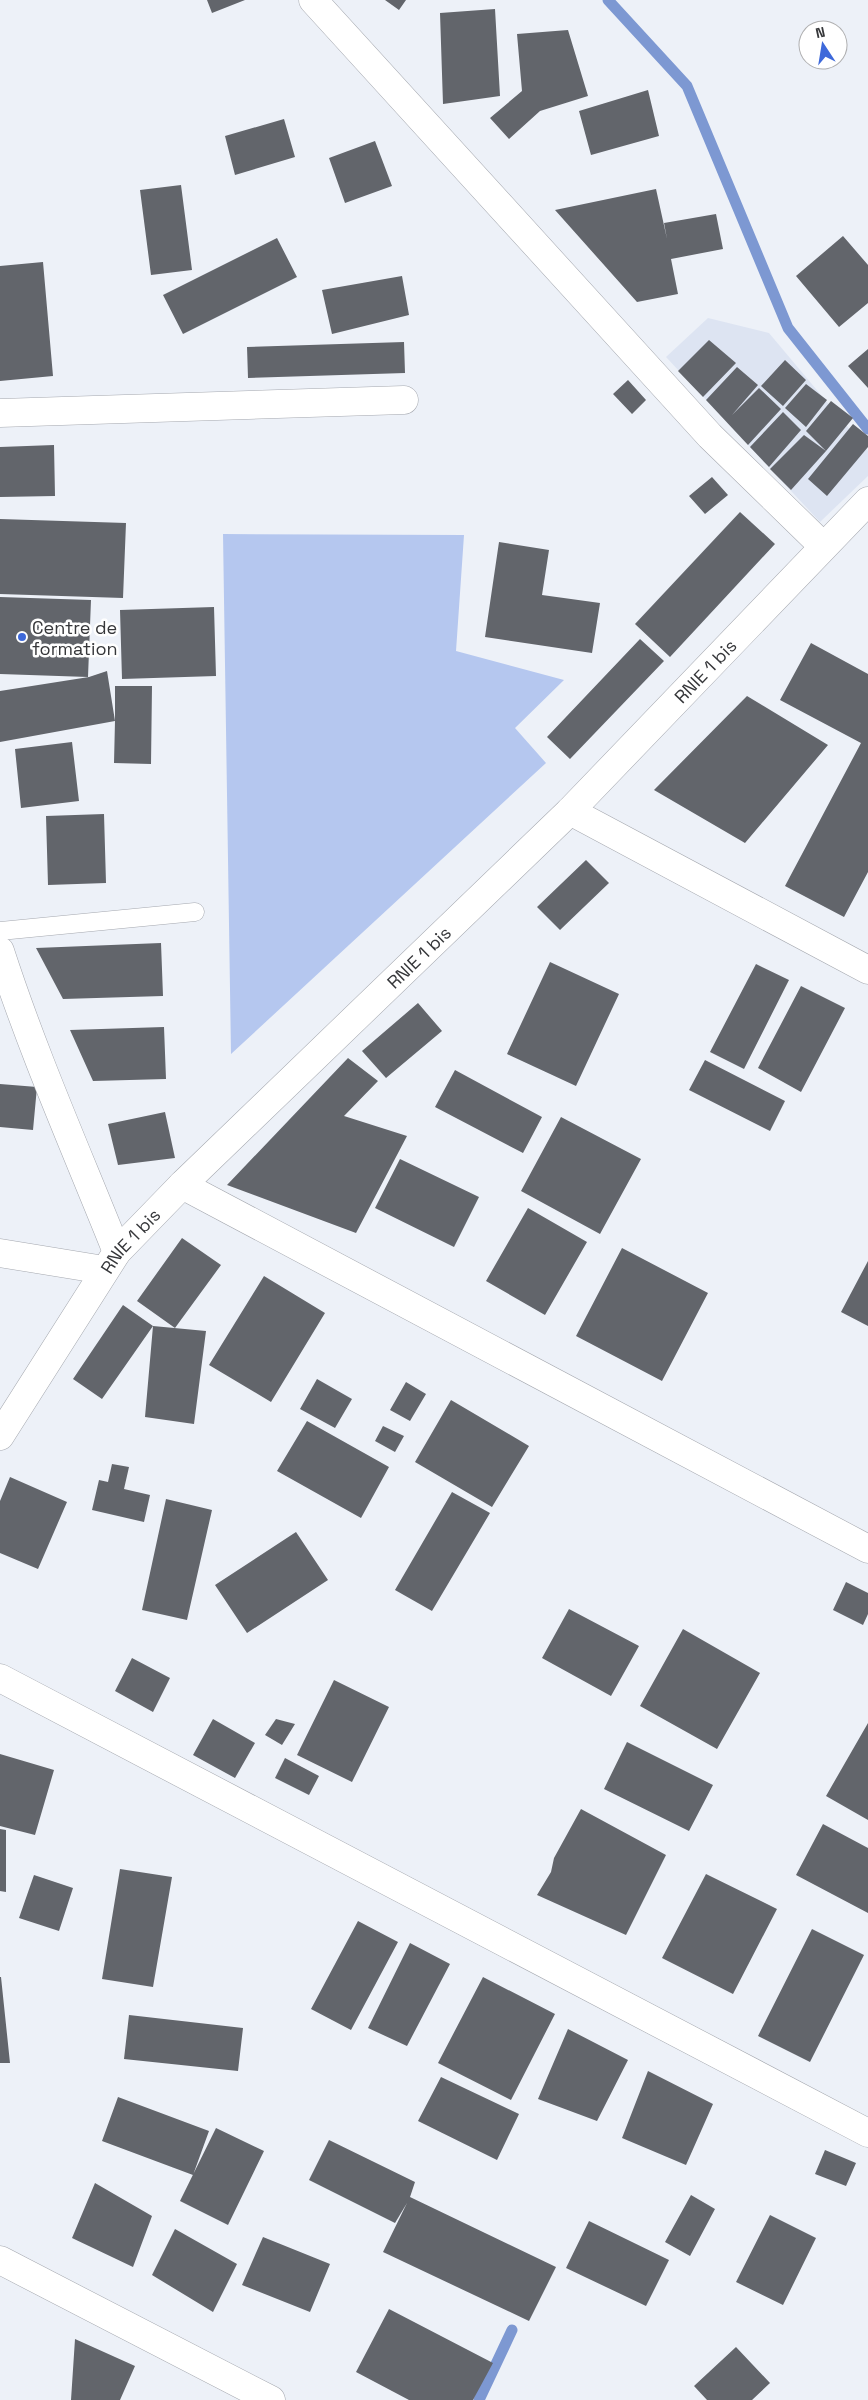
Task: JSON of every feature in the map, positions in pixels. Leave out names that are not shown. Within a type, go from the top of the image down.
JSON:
[{"type":"street","points":[[314,0],[710,436],[824,546]]},
{"type":"street","points":[[0,413],[404,400]]},
{"type":"street","name":"RNIE 1 bis","points":[[0,1436],[111,1261],[182,1185],[570,811],[868,501]]},
{"type":"street","points":[[570,811],[868,970]]},
{"type":"street","points":[[0,951],[111,1261],[0,1253]]},
{"type":"street","points":[[182,1185],[868,1549]]},
{"type":"street","points":[[0,1678],[868,2133]]},
{"type":"street","points":[[0,2260],[271,2400]]},
{"type":"lane","points":[[0,931],[195,912]]},
{"type":"shaded area","points":[[708,318],[769,333],[868,451],[868,476],[820,522],[666,357]]},
{"type":"shaded area","points":[[223,534],[464,535],[456,651],[564,680],[515,728],[546,763],[231,1054]]},
{"type":"building","points":[[207,0],[245,0],[212,13]]},
{"type":"building","points":[[385,0],[406,0],[399,10]]},
{"type":"building","points":[[495,9],[500,96],[443,104],[440,13]]},
{"type":"building","points":[[568,30],[588,96],[540,111],[509,139],[490,118],[522,91],[517,34]]},
{"type":"building","points":[[648,90],[659,136],[591,155],[579,111]]},
{"type":"building","points":[[284,119],[295,157],[235,175],[225,136]]},
{"type":"building","points":[[375,141],[392,186],[345,203],[329,158]]},
{"type":"building","points":[[181,185],[192,270],[151,275],[140,190]]},
{"type":"building","points":[[656,189],[667,239],[664,223],[716,214],[723,249],[671,259],[678,294],[637,302],[555,210]]},
{"type":"building","points":[[843,236],[868,265],[868,303],[839,327],[796,276]]},
{"type":"building","points":[[277,238],[297,277],[183,334],[163,295]]},
{"type":"building","points":[[43,262],[53,376],[0,381],[0,266]]},
{"type":"building","points":[[402,276],[409,315],[332,334],[322,290]]},
{"type":"building","points":[[709,340],[736,363],[703,397],[678,371]]},
{"type":"building","points":[[404,342],[405,373],[248,378],[247,347]]},
{"type":"building","points":[[868,349],[868,388],[848,366]]},
{"type":"building","points":[[785,360],[806,380],[783,406],[761,386]]},
{"type":"building","points":[[737,367],[758,385],[732,415],[759,388],[781,409],[748,445],[706,400]]},
{"type":"building","points":[[628,380],[646,400],[632,414],[613,394]]},
{"type":"building","points":[[806,384],[827,400],[806,427],[785,408]]},
{"type":"building","points":[[831,401],[853,418],[826,451],[806,431]]},
{"type":"building","points":[[783,412],[801,430],[769,467],[750,447]]},
{"type":"building","points":[[853,424],[868,436],[868,447],[827,496],[808,479]]},
{"type":"building","points":[[804,435],[826,451],[791,490],[770,469]]},
{"type":"building","points":[[54,445],[55,496],[0,497],[0,447]]},
{"type":"building","points":[[712,477],[728,495],[705,514],[689,496]]},
{"type":"building","points":[[740,512],[775,544],[670,657],[635,624]]},
{"type":"building","points":[[0,519],[126,523],[123,598],[0,594]]},
{"type":"building","points":[[499,542],[549,550],[542,595],[600,603],[592,653],[485,637]]},
{"type":"building","points":[[0,597],[91,600],[88,677],[0,674]]},
{"type":"building","points":[[214,607],[216,676],[122,679],[120,610]]},
{"type":"building","points":[[640,639],[664,661],[570,759],[547,737]]},
{"type":"building","points":[[811,643],[868,674],[868,872],[844,917],[785,886],[861,743],[780,700]]},
{"type":"building","points":[[107,671],[115,721],[0,742],[0,691],[89,677]]},
{"type":"building","points":[[115,686],[152,686],[151,764],[114,763]]},
{"type":"building","points":[[747,696],[828,745],[745,843],[654,790]]},
{"type":"building","points":[[72,742],[79,801],[21,808],[15,749]]},
{"type":"building","points":[[104,814],[106,883],[48,885],[46,816]]},
{"type":"building","points":[[586,860],[609,883],[560,930],[537,907]]},
{"type":"building","points":[[161,943],[163,996],[63,999],[36,948]]},
{"type":"building","points":[[550,962],[619,994],[576,1086],[507,1054]]},
{"type":"building","points":[[756,964],[789,980],[744,1069],[710,1052]]},
{"type":"building","points":[[801,986],[845,1008],[801,1092],[758,1068]]},
{"type":"building","points":[[418,1003],[442,1031],[386,1078],[362,1051]]},
{"type":"building","points":[[164,1027],[166,1079],[93,1081],[70,1030]]},
{"type":"building","points":[[348,1058],[378,1081],[344,1116],[407,1136],[356,1233],[227,1185]]},
{"type":"building","points":[[705,1060],[785,1101],[770,1131],[689,1090]]},
{"type":"building","points":[[455,1070],[542,1117],[523,1153],[435,1107]]},
{"type":"building","points":[[0,1084],[37,1087],[33,1130],[0,1127]]},
{"type":"building","points":[[165,1112],[175,1158],[118,1165],[108,1124]]},
{"type":"building","points":[[561,1117],[641,1159],[600,1234],[521,1191]]},
{"type":"building","points":[[400,1159],[479,1197],[454,1247],[375,1208]]},
{"type":"building","points":[[528,1208],[587,1242],[545,1315],[486,1281]]},
{"type":"building","points":[[182,1238],[221,1265],[175,1328],[137,1301]]},
{"type":"building","points":[[622,1248],[708,1293],[662,1381],[576,1336]]},
{"type":"building","points":[[868,1261],[868,1326],[841,1312]]},
{"type":"building","points":[[264,1276],[325,1313],[271,1402],[209,1365]]},
{"type":"building","points":[[123,1305],[153,1326],[102,1399],[73,1379]]},
{"type":"building","points":[[153,1326],[206,1331],[194,1424],[145,1417]]},
{"type":"building","points":[[317,1379],[352,1399],[335,1428],[300,1409]]},
{"type":"building","points":[[406,1382],[426,1394],[410,1421],[390,1410]]},
{"type":"building","points":[[451,1400],[529,1446],[492,1507],[415,1462]]},
{"type":"building","points":[[307,1421],[389,1467],[361,1518],[277,1471]]},
{"type":"building","points":[[383,1426],[404,1436],[395,1452],[375,1441]]},
{"type":"building","points":[[112,1464],[129,1467],[124,1489],[150,1495],[144,1522],[92,1510],[99,1480],[108,1482]]},
{"type":"building","points":[[10,1477],[67,1502],[38,1569],[0,1553],[0,1501]]},
{"type":"building","points":[[452,1492],[490,1513],[432,1611],[395,1590]]},
{"type":"building","points":[[166,1499],[212,1510],[187,1620],[142,1610]]},
{"type":"building","points":[[296,1532],[328,1580],[247,1633],[215,1585]]},
{"type":"building","points":[[846,1582],[868,1593],[868,1614],[863,1625],[833,1610]]},
{"type":"building","points":[[569,1609],[639,1646],[611,1696],[542,1658]]},
{"type":"building","points":[[683,1629],[760,1673],[717,1749],[640,1706]]},
{"type":"building","points":[[132,1658],[170,1678],[153,1712],[115,1691]]},
{"type":"building","points":[[334,1680],[389,1707],[352,1782],[297,1755]]},
{"type":"building","points":[[213,1719],[255,1743],[235,1778],[193,1755]]},
{"type":"building","points":[[276,1719],[295,1724],[282,1745],[265,1735]]},
{"type":"building","points":[[868,1723],[868,1820],[826,1796]]},
{"type":"building","points":[[627,1742],[713,1785],[689,1831],[604,1789]]},
{"type":"building","points":[[0,1754],[54,1770],[35,1835],[0,1826]]},
{"type":"building","points":[[285,1758],[319,1776],[309,1795],[275,1778]]},
{"type":"building","points":[[581,1809],[666,1855],[626,1935],[537,1895],[551,1872],[554,1858]]},
{"type":"building","points":[[823,1824],[868,1848],[868,1913],[796,1875]]},
{"type":"building","points":[[0,1829],[6,1830],[6,1892],[0,1891]]},
{"type":"building","points":[[120,1869],[172,1877],[153,1987],[102,1979]]},
{"type":"building","points":[[706,1874],[777,1909],[733,1994],[662,1958]]},
{"type":"building","points":[[34,1875],[73,1888],[59,1931],[19,1918]]},
{"type":"building","points":[[358,1921],[398,1942],[351,2030],[311,2009]]},
{"type":"building","points":[[812,1929],[864,1955],[810,2062],[758,2036]]},
{"type":"building","points":[[410,1943],[450,1964],[407,2046],[368,2028]]},
{"type":"building","points":[[1,1977],[10,2063],[0,2063]]},
{"type":"building","points":[[483,1977],[555,2014],[511,2100],[438,2063]]},
{"type":"building","points":[[129,2015],[243,2028],[238,2071],[124,2059]]},
{"type":"building","points":[[568,2029],[628,2060],[597,2121],[538,2099]]},
{"type":"building","points":[[648,2071],[713,2104],[686,2165],[622,2138]]},
{"type":"building","points":[[441,2077],[519,2114],[497,2160],[418,2121]]},
{"type":"building","points":[[118,2097],[209,2131],[193,2175],[102,2141]]},
{"type":"building","points":[[216,2128],[264,2151],[228,2225],[180,2201]]},
{"type":"building","points":[[329,2140],[415,2182],[410,2197],[556,2267],[529,2321],[383,2252],[407,2203],[395,2223],[309,2180]]},
{"type":"building","points":[[825,2150],[856,2163],[846,2186],[815,2174]]},
{"type":"building","points":[[95,2183],[152,2216],[133,2267],[72,2238]]},
{"type":"building","points":[[691,2195],[715,2209],[690,2256],[665,2242]]},
{"type":"building","points":[[770,2215],[816,2238],[783,2305],[736,2282]]},
{"type":"building","points":[[589,2221],[669,2260],[646,2306],[566,2268]]},
{"type":"building","points":[[175,2229],[237,2264],[213,2312],[152,2275]]},
{"type":"building","points":[[263,2237],[330,2264],[310,2312],[242,2285]]},
{"type":"building","points":[[389,2309],[493,2363],[473,2400],[409,2400],[356,2372]]},
{"type":"building","points":[[75,2339],[135,2366],[120,2400],[71,2400]]},
{"type":"building","points":[[736,2347],[770,2383],[752,2400],[707,2400],[694,2386]]},
{"type":"waterway","points":[[608,0],[687,86],[788,328],[868,429]]},
{"type":"waterway","points":[[479,2400],[512,2330]]},
{"type":"place","name":"Centre de formation","points":[[22,637]]}]
